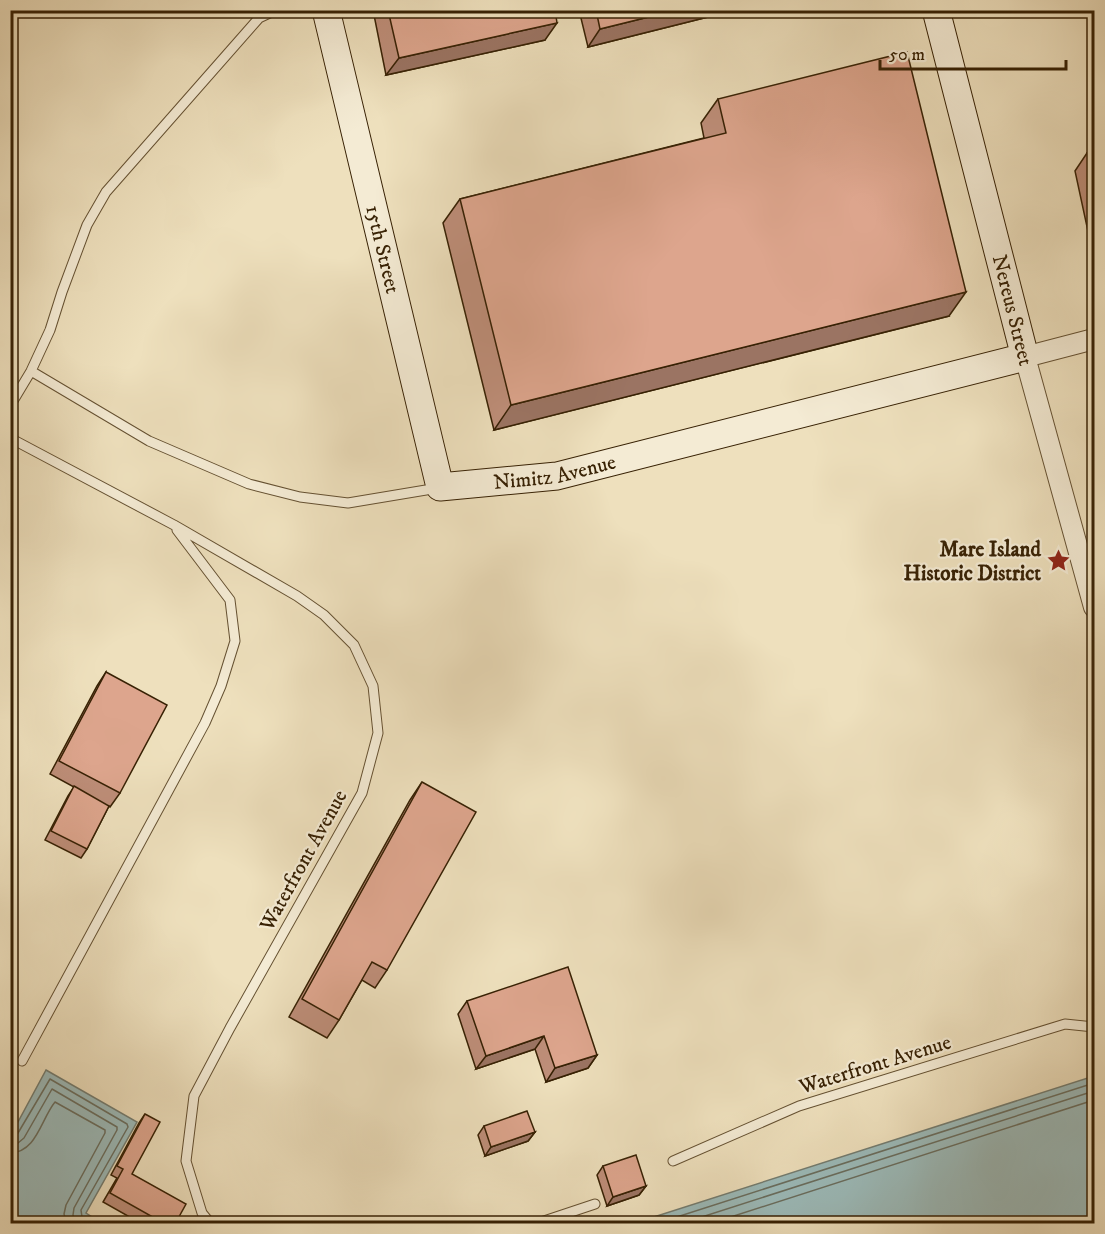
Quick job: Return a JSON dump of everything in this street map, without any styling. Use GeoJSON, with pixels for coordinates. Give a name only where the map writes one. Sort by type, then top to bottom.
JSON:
{"type":"FeatureCollection","features":[{"type":"Feature","properties":{"kind":"street","name":"15th Street"},"geometry":{"type":"LineString","coordinates":[[326,10],[440,487]]}},
{"type":"Feature","properties":{"kind":"street","name":"Nereus Street"},"geometry":{"type":"LineString","coordinates":[[936,10],[1025,357],[1095,607]]}},
{"type":"Feature","properties":{"kind":"street","name":"Nimitz Avenue"},"geometry":{"type":"LineString","coordinates":[[440,487],[557,476],[1095,339]]}},
{"type":"Feature","properties":{"kind":"lane"},"geometry":{"type":"LineString","coordinates":[[10,406],[31,371],[50,330],[87,225],[106,192],[259,18],[276,10]]}},
{"type":"Feature","properties":{"kind":"lane","name":"Nimitz Avenue"},"geometry":{"type":"LineString","coordinates":[[31,371],[149,441],[249,484],[300,497],[348,503],[440,487]]}},
{"type":"Feature","properties":{"kind":"lane","name":"Waterfront Avenue"},"geometry":{"type":"LineString","coordinates":[[10,438],[174,525],[297,596],[324,615],[354,645],[374,686],[378,733],[362,793],[194,1096],[186,1161],[202,1213],[211,1224]]}},
{"type":"Feature","properties":{"kind":"lane"},"geometry":{"type":"LineString","coordinates":[[22,1061],[205,723],[221,686],[235,641],[230,600],[174,525]]}},
{"type":"Feature","properties":{"kind":"lane","name":"Waterfront Avenue"},"geometry":{"type":"LineString","coordinates":[[673,1161],[799,1106],[1065,1024],[1095,1027]]}},
{"type":"Feature","properties":{"kind":"lane"},"geometry":{"type":"LineString","coordinates":[[535,1224],[595,1204]]}},
{"type":"Feature","properties":{"kind":"water"},"geometry":{"type":"Polygon","coordinates":[[[46,1070],[137,1122],[86,1213],[92,1217],[88,1223],[11,1223],[11,1135],[46,1070]]]}},
{"type":"Feature","properties":{"kind":"water"},"geometry":{"type":"Polygon","coordinates":[[[1094,1076],[1094,1223],[635,1223],[1094,1076]]]}},
{"type":"Feature","properties":{"kind":"building"},"geometry":{"type":"Polygon","coordinates":[[[388,10],[555,10],[557,23],[399,58],[388,10]]]}},
{"type":"Feature","properties":{"kind":"building"},"geometry":{"type":"Polygon","coordinates":[[[596,10],[677,10],[600,29],[596,10]]]}},
{"type":"Feature","properties":{"kind":"building"},"geometry":{"type":"Polygon","coordinates":[[[907,52],[966,292],[511,405],[460,199],[726,133],[718,99],[907,52]]]}},
{"type":"Feature","properties":{"kind":"building"},"geometry":{"type":"Polygon","coordinates":[[[1095,152],[1095,190],[1087,153],[1095,152]]]}},
{"type":"Feature","properties":{"kind":"building"},"geometry":{"type":"Polygon","coordinates":[[[106,672],[167,705],[120,793],[59,761],[106,672]]]}},
{"type":"Feature","properties":{"kind":"building"},"geometry":{"type":"Polygon","coordinates":[[[422,782],[476,812],[387,970],[372,962],[339,1020],[302,999],[422,782]]]}},
{"type":"Feature","properties":{"kind":"building"},"geometry":{"type":"Polygon","coordinates":[[[74,786],[109,806],[87,849],[51,831],[74,786]]]}},
{"type":"Feature","properties":{"kind":"building"},"geometry":{"type":"Polygon","coordinates":[[[568,967],[597,1055],[555,1068],[544,1036],[486,1056],[467,1001],[568,967]]]}},
{"type":"Feature","properties":{"kind":"building"},"geometry":{"type":"Polygon","coordinates":[[[527,1111],[535,1132],[491,1147],[484,1126],[527,1111]]]}},
{"type":"Feature","properties":{"kind":"building"},"geometry":{"type":"Polygon","coordinates":[[[145,1114],[160,1122],[132,1174],[186,1204],[175,1224],[165,1224],[110,1193],[123,1169],[117,1166],[145,1114]]]}},
{"type":"Feature","properties":{"kind":"building"},"geometry":{"type":"Polygon","coordinates":[[[636,1155],[646,1186],[613,1197],[603,1166],[636,1155]]]}},
{"type":"Feature","properties":{"kind":"place","name":"Mare Island Historic District"},"geometry":{"type":"Point","coordinates":[1059,561]}}]}
